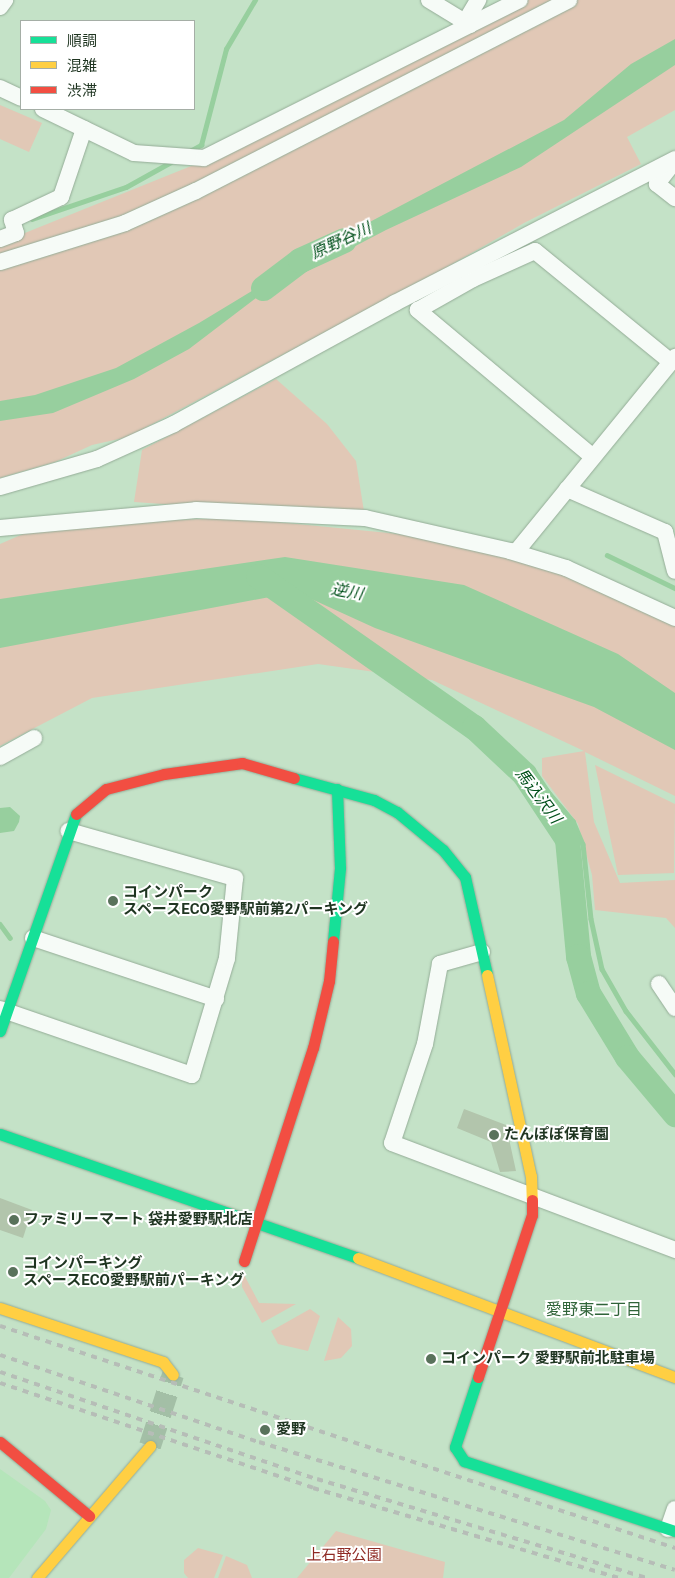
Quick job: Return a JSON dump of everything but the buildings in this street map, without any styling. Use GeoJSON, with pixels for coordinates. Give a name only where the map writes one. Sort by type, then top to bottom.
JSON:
{"type":"FeatureCollection","features":[{"type":"Feature","properties":{"kind":"street"},"geometry":{"type":"LineString","coordinates":[[0,8],[5,0]]}},
{"type":"Feature","properties":{"kind":"street"},"geometry":{"type":"LineString","coordinates":[[430,0],[467,23]]}},
{"type":"Feature","properties":{"kind":"street"},"geometry":{"type":"LineString","coordinates":[[467,23],[478,0]]}},
{"type":"Feature","properties":{"kind":"street"},"geometry":{"type":"LineString","coordinates":[[45,110],[134,153],[204,158],[467,23],[520,0]]}},
{"type":"Feature","properties":{"kind":"street"},"geometry":{"type":"LineString","coordinates":[[0,262],[125,223],[196,191],[569,0]]}},
{"type":"Feature","properties":{"kind":"street"},"geometry":{"type":"LineString","coordinates":[[0,88],[20,98]]}},
{"type":"Feature","properties":{"kind":"street"},"geometry":{"type":"LineString","coordinates":[[0,239],[16,233],[12,220],[60,197],[84,129]]}},
{"type":"Feature","properties":{"kind":"street"},"geometry":{"type":"LineString","coordinates":[[675,159],[657,184],[675,198]]}},
{"type":"Feature","properties":{"kind":"street"},"geometry":{"type":"LineString","coordinates":[[0,487],[97,459],[174,424],[394,304],[675,159]]}},
{"type":"Feature","properties":{"kind":"street"},"geometry":{"type":"LineString","coordinates":[[516,552],[567,489],[593,458],[673,360],[535,251],[473,279],[418,310],[593,458]]}},
{"type":"Feature","properties":{"kind":"street"},"geometry":{"type":"LineString","coordinates":[[567,489],[665,532],[675,570]]}},
{"type":"Feature","properties":{"kind":"street"},"geometry":{"type":"LineString","coordinates":[[0,528],[196,510],[272,511],[339,519],[365,518],[516,552],[566,568],[675,618]]}},
{"type":"Feature","properties":{"kind":"street"},"geometry":{"type":"LineString","coordinates":[[0,757],[34,738]]}},
{"type":"Feature","properties":{"kind":"street"},"geometry":{"type":"LineString","coordinates":[[0,1031],[3,1010],[32,938],[68,831],[78,810],[89,799],[106,789],[164,774],[242,763],[337,790],[397,812],[442,850],[466,877],[531,1176],[532,1215],[455,1447],[464,1461],[671,1530],[675,1509]]}},
{"type":"Feature","properties":{"kind":"street"},"geometry":{"type":"LineString","coordinates":[[244,1260],[313,1048],[329,981],[340,868],[337,790]]}},
{"type":"Feature","properties":{"kind":"street"},"geometry":{"type":"LineString","coordinates":[[3,1010],[192,1075],[227,958],[235,878],[68,831]]}},
{"type":"Feature","properties":{"kind":"street"},"geometry":{"type":"LineString","coordinates":[[32,938],[216,999]]}},
{"type":"Feature","properties":{"kind":"street"},"geometry":{"type":"LineString","coordinates":[[482,952],[440,964],[425,1044],[392,1143],[675,1250]]}},
{"type":"Feature","properties":{"kind":"street"},"geometry":{"type":"LineString","coordinates":[[659,984],[675,1008]]}},
{"type":"Feature","properties":{"kind":"street"},"geometry":{"type":"LineString","coordinates":[[0,1134],[258,1221],[502,1310],[675,1377]]}},
{"type":"Feature","properties":{"kind":"street"},"geometry":{"type":"LineString","coordinates":[[0,1308],[163,1362],[173,1375]]}},
{"type":"Feature","properties":{"kind":"street"},"geometry":{"type":"LineString","coordinates":[[0,1442],[89,1516]]}},
{"type":"Feature","properties":{"kind":"street"},"geometry":{"type":"LineString","coordinates":[[37,1578],[150,1446]]}},
{"type":"Feature","properties":{"kind":"shaded area"},"geometry":{"type":"Polygon","coordinates":[[[0,1469],[45,1501],[51,1510],[46,1529],[9,1578],[0,1578],[0,1469]]]}},
{"type":"Feature","properties":{"kind":"green space"},"geometry":{"type":"Polygon","coordinates":[[[520,0],[675,0],[675,110],[627,137],[641,164],[524,223],[435,274],[128,437],[92,445],[55,462],[0,478],[0,243],[221,154],[520,0]]]}},
{"type":"Feature","properties":{"kind":"green space"},"geometry":{"type":"Polygon","coordinates":[[[0,105],[42,123],[29,152],[0,139],[0,105]]]}},
{"type":"Feature","properties":{"kind":"green space"},"geometry":{"type":"Polygon","coordinates":[[[276,379],[327,424],[356,461],[365,518],[134,502],[142,450],[276,379]]]}},
{"type":"Feature","properties":{"kind":"green space"},"geometry":{"type":"Polygon","coordinates":[[[235,518],[399,534],[506,555],[551,568],[675,620],[675,796],[585,752],[594,822],[620,883],[675,880],[675,928],[666,918],[595,910],[592,875],[578,824],[542,776],[542,758],[584,751],[432,680],[318,664],[92,698],[0,746],[0,544],[46,524],[235,518]]]}},
{"type":"Feature","properties":{"kind":"green space"},"geometry":{"type":"Polygon","coordinates":[[[595,765],[675,804],[674,873],[618,875],[595,765]]]}},
{"type":"Feature","properties":{"kind":"green space"},"geometry":{"type":"Polygon","coordinates":[[[242,1271],[259,1303],[296,1304],[262,1323],[242,1287],[242,1271]]]}},
{"type":"Feature","properties":{"kind":"green space"},"geometry":{"type":"Polygon","coordinates":[[[310,1309],[320,1316],[308,1351],[278,1344],[271,1331],[310,1309]]]}},
{"type":"Feature","properties":{"kind":"green space"},"geometry":{"type":"Polygon","coordinates":[[[338,1317],[351,1329],[352,1346],[341,1358],[324,1361],[338,1317]]]}},
{"type":"Feature","properties":{"kind":"green space","name":"上石野公園"},"geometry":{"type":"Polygon","coordinates":[[[336,1531],[445,1562],[443,1578],[297,1578],[336,1531]]]}},
{"type":"Feature","properties":{"kind":"green space"},"geometry":{"type":"Polygon","coordinates":[[[198,1548],[223,1555],[214,1578],[188,1578],[184,1573],[184,1560],[198,1548]]]}},
{"type":"Feature","properties":{"kind":"green space"},"geometry":{"type":"Polygon","coordinates":[[[226,1556],[247,1565],[252,1578],[218,1578],[226,1556]]]}},
{"type":"Feature","properties":{"kind":"water"},"geometry":{"type":"Polygon","coordinates":[[[675,39],[675,65],[521,167],[386,230],[256,298],[189,349],[134,379],[53,413],[0,421],[0,401],[35,395],[116,368],[199,323],[343,236],[564,120],[631,64],[675,39]]]}},
{"type":"Feature","properties":{"kind":"water","name":"逆川"},"geometry":{"type":"Polygon","coordinates":[[[285,557],[464,585],[618,654],[675,693],[675,750],[594,707],[375,628],[296,592],[0,648],[0,599],[285,557]]]}},
{"type":"Feature","properties":{"kind":"water"},"geometry":{"type":"Polygon","coordinates":[[[10,807],[20,816],[19,822],[14,831],[0,833],[0,808],[10,807]]]}},
{"type":"Feature","properties":{"kind":"waterway"},"geometry":{"type":"LineString","coordinates":[[190,151],[201,145],[226,49],[255,0]]}},
{"type":"Feature","properties":{"kind":"waterway"},"geometry":{"type":"LineString","coordinates":[[32,219],[126,187],[173,161]]}},
{"type":"Feature","properties":{"kind":"waterway","name":"原野谷川"},"geometry":{"type":"LineString","coordinates":[[263,288],[300,260],[344,240]]}},
{"type":"Feature","properties":{"kind":"waterway"},"geometry":{"type":"LineString","coordinates":[[607,555],[675,588]]}},
{"type":"Feature","properties":{"kind":"waterway","name":"馬込沢川"},"geometry":{"type":"LineString","coordinates":[[258,576],[474,727],[524,774],[567,839],[578,956],[588,993],[627,1057],[675,1114]]}},
{"type":"Feature","properties":{"kind":"waterway"},"geometry":{"type":"LineString","coordinates":[[496,748],[544,787],[573,821],[583,844],[591,919],[602,969],[626,1011],[675,1074]]}},
{"type":"Feature","properties":{"kind":"waterway"},"geometry":{"type":"LineString","coordinates":[[0,924],[10,938]]}},
{"type":"Feature","properties":{"kind":"tunnel"},"geometry":{"type":"LineString","coordinates":[[150,1446],[173,1375]]}},
{"type":"Feature","properties":{"kind":"railway"},"geometry":{"type":"LineString","coordinates":[[0,1326],[675,1548]]}},
{"type":"Feature","properties":{"kind":"railway"},"geometry":{"type":"LineString","coordinates":[[0,1355],[259,1442],[675,1570]]}},
{"type":"Feature","properties":{"kind":"railway"},"geometry":{"type":"LineString","coordinates":[[0,1372],[317,1479],[648,1578]]}},
{"type":"Feature","properties":{"kind":"railway"},"geometry":{"type":"LineString","coordinates":[[0,1383],[313,1488],[618,1578]]}},
{"type":"Feature","properties":{"kind":"traffic: fast"},"geometry":{"type":"LineString","coordinates":[[294,778],[374,800],[397,812],[443,850],[465,877],[487,975]]}},
{"type":"Feature","properties":{"kind":"traffic: fast"},"geometry":{"type":"LineString","coordinates":[[333,941],[340,868],[337,789]]}},
{"type":"Feature","properties":{"kind":"traffic: fast"},"geometry":{"type":"LineString","coordinates":[[0,1031],[76,814]]}},
{"type":"Feature","properties":{"kind":"traffic: fast"},"geometry":{"type":"LineString","coordinates":[[0,1134],[358,1258]]}},
{"type":"Feature","properties":{"kind":"traffic: fast"},"geometry":{"type":"LineString","coordinates":[[478,1377],[455,1447],[464,1461],[675,1531]]}},
{"type":"Feature","properties":{"kind":"traffic: slow"},"geometry":{"type":"LineString","coordinates":[[487,975],[531,1176],[532,1200]]}},
{"type":"Feature","properties":{"kind":"traffic: slow"},"geometry":{"type":"LineString","coordinates":[[358,1258],[675,1377]]}},
{"type":"Feature","properties":{"kind":"traffic: slow"},"geometry":{"type":"LineString","coordinates":[[0,1308],[163,1362],[173,1375]]}},
{"type":"Feature","properties":{"kind":"traffic: slow"},"geometry":{"type":"LineString","coordinates":[[37,1578],[150,1446]]}},
{"type":"Feature","properties":{"kind":"traffic: jam"},"geometry":{"type":"LineString","coordinates":[[76,814],[106,789],[164,774],[242,763],[294,778]]}},
{"type":"Feature","properties":{"kind":"traffic: jam"},"geometry":{"type":"LineString","coordinates":[[244,1261],[313,1048],[329,981],[333,941]]}},
{"type":"Feature","properties":{"kind":"traffic: jam"},"geometry":{"type":"LineString","coordinates":[[478,1377],[532,1215],[532,1200]]}},
{"type":"Feature","properties":{"kind":"traffic: jam"},"geometry":{"type":"LineString","coordinates":[[0,1442],[89,1516]]}},
{"type":"Feature","properties":{"kind":"place","name":"コインパーク スペースECO愛野駅前第2パーキング"},"geometry":{"type":"Point","coordinates":[113,901]}},
{"type":"Feature","properties":{"kind":"place","name":"たんぽぽ保育園"},"geometry":{"type":"Point","coordinates":[494,1135]}},
{"type":"Feature","properties":{"kind":"place","name":"ファミリーマート 袋井愛野駅北店"},"geometry":{"type":"Point","coordinates":[14,1220]}},
{"type":"Feature","properties":{"kind":"place","name":"コインパーキング スペースECO愛野駅前パーキング"},"geometry":{"type":"Point","coordinates":[13,1272]}},
{"type":"Feature","properties":{"kind":"place","name":"コインパーク 愛野駅前北駐車場"},"geometry":{"type":"Point","coordinates":[431,1359]}},
{"type":"Feature","properties":{"kind":"place","name":"愛野"},"geometry":{"type":"Point","coordinates":[265,1430]}},
{"type":"Feature","properties":{"kind":"district","name":"愛野東二丁目"},"geometry":{"type":"Point","coordinates":[594,1310]}}]}
